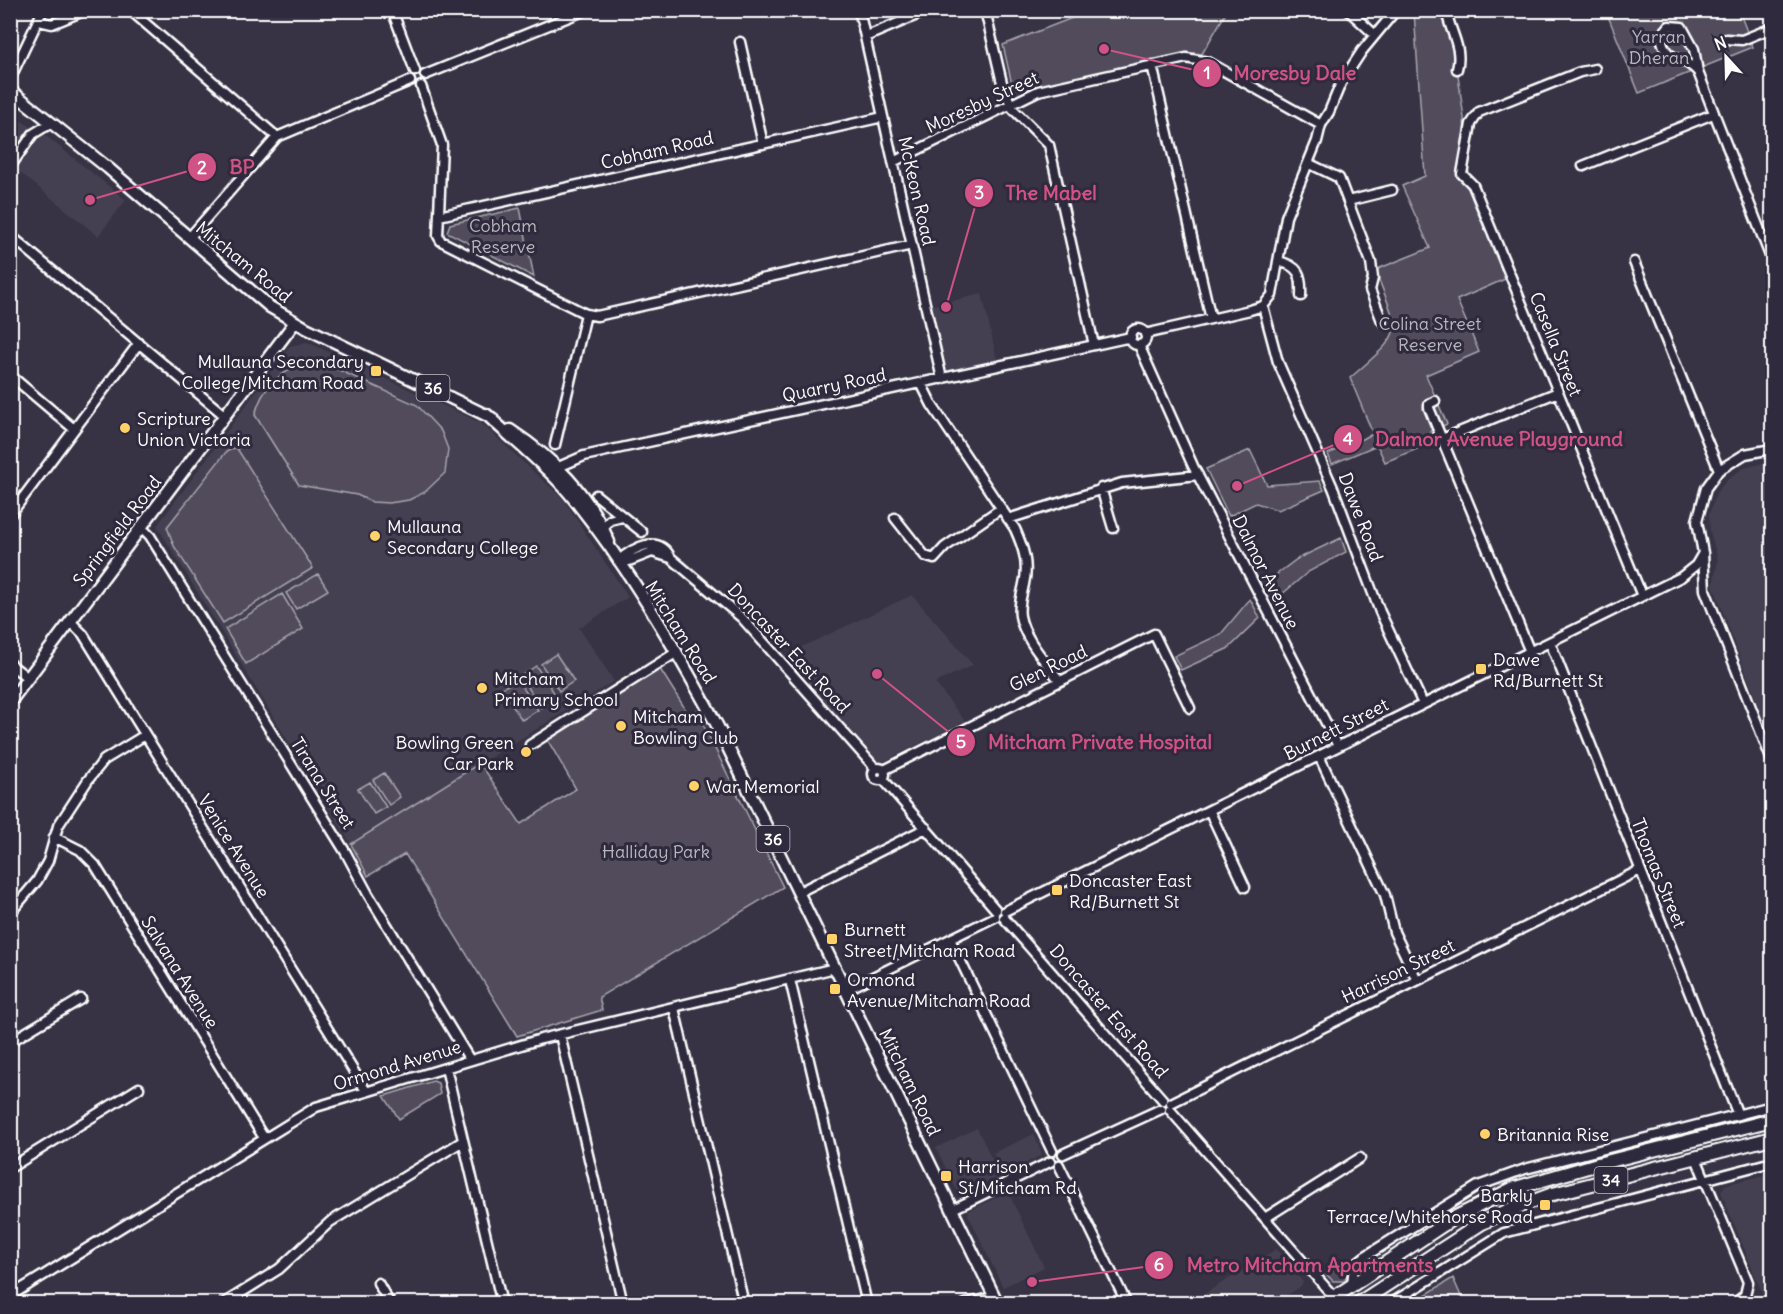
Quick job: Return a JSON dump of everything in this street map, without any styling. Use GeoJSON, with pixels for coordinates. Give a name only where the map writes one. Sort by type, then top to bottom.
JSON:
{"type":"FeatureCollection","features":[{"type":"Feature","properties":{"kind":"highway","name":"34"},"geometry":{"type":"LineString","coordinates":[[1333,1301],[1352,1285],[1452,1220],[1512,1189],[1598,1164],[1773,1120]]}},
{"type":"Feature","properties":{"kind":"highway","name":"34"},"geometry":{"type":"LineString","coordinates":[[1357,1304],[1482,1222],[1509,1210],[1553,1194],[1773,1138]]}},
{"type":"Feature","properties":{"kind":"main road","name":"Mitcham Road"},"geometry":{"type":"LineString","coordinates":[[10,90],[270,307],[295,322],[486,414],[558,465],[583,494],[603,528],[618,561]]}},
{"type":"Feature","properties":{"kind":"main road","name":"Springfield Road"},"geometry":{"type":"LineString","coordinates":[[10,702],[295,322]]}},
{"type":"Feature","properties":{"kind":"main road","name":"Mitcham Road"},"geometry":{"type":"LineString","coordinates":[[486,414],[568,492],[618,561],[677,652],[718,727],[996,1300]]}},
{"type":"Feature","properties":{"kind":"street"},"geometry":{"type":"LineString","coordinates":[[10,79],[43,10]]}},
{"type":"Feature","properties":{"kind":"street"},"geometry":{"type":"LineString","coordinates":[[39,21],[52,24],[86,10]]}},
{"type":"Feature","properties":{"kind":"street"},"geometry":{"type":"LineString","coordinates":[[130,10],[277,137]]}},
{"type":"Feature","properties":{"kind":"street"},"geometry":{"type":"LineString","coordinates":[[189,238],[277,137],[410,81],[414,71],[392,10]]}},
{"type":"Feature","properties":{"kind":"street"},"geometry":{"type":"LineString","coordinates":[[425,75],[586,10]]}},
{"type":"Feature","properties":{"kind":"street","name":"McKeon Road"},"geometry":{"type":"LineString","coordinates":[[859,10],[942,379]]}},
{"type":"Feature","properties":{"kind":"street"},"geometry":{"type":"LineString","coordinates":[[865,37],[929,10]]}},
{"type":"Feature","properties":{"kind":"street"},"geometry":{"type":"LineString","coordinates":[[985,10],[1003,87],[1017,115],[1049,146],[1094,345]]}},
{"type":"Feature","properties":{"kind":"street"},"geometry":{"type":"LineString","coordinates":[[1348,10],[1375,35]]}},
{"type":"Feature","properties":{"kind":"street"},"geometry":{"type":"LineString","coordinates":[[1263,306],[1272,295],[1286,217],[1308,163],[1320,125],[1348,70],[1396,10]]}},
{"type":"Feature","properties":{"kind":"street"},"geometry":{"type":"LineString","coordinates":[[1446,10],[1451,34],[1461,55],[1457,69]]}},
{"type":"Feature","properties":{"kind":"street"},"geometry":{"type":"LineString","coordinates":[[1698,72],[1687,62],[1671,57],[1665,51],[1662,33],[1669,26],[1679,26],[1687,34],[1713,114],[1773,261]]}},
{"type":"Feature","properties":{"kind":"street"},"geometry":{"type":"LineString","coordinates":[[1726,39],[1742,40],[1773,28]]}},
{"type":"Feature","properties":{"kind":"street"},"geometry":{"type":"LineString","coordinates":[[740,42],[762,144]]}},
{"type":"Feature","properties":{"kind":"street"},"geometry":{"type":"LineString","coordinates":[[10,63],[22,55]]}},
{"type":"Feature","properties":{"kind":"street","name":"Moresby Street"},"geometry":{"type":"LineString","coordinates":[[893,162],[1038,91],[1152,65],[1197,58],[1320,125]]}},
{"type":"Feature","properties":{"kind":"street"},"geometry":{"type":"LineString","coordinates":[[1152,65],[1210,319]]}},
{"type":"Feature","properties":{"kind":"street","name":"Casella Street"},"geometry":{"type":"LineString","coordinates":[[1595,69],[1580,72],[1479,112],[1471,124],[1462,174],[1473,185],[1642,596]]}},
{"type":"Feature","properties":{"kind":"street"},"geometry":{"type":"LineString","coordinates":[[414,71],[425,75]]}},
{"type":"Feature","properties":{"kind":"street"},"geometry":{"type":"LineString","coordinates":[[421,86],[425,75]]}},
{"type":"Feature","properties":{"kind":"street"},"geometry":{"type":"LineString","coordinates":[[410,81],[413,85],[421,86]]}},
{"type":"Feature","properties":{"kind":"street"},"geometry":{"type":"LineString","coordinates":[[421,86],[442,140],[438,236],[441,241],[586,314],[597,316],[912,245]]}},
{"type":"Feature","properties":{"kind":"street"},"geometry":{"type":"LineString","coordinates":[[1583,166],[1713,114]]}},
{"type":"Feature","properties":{"kind":"street","name":"Cobham Road"},"geometry":{"type":"LineString","coordinates":[[439,216],[883,117]]}},
{"type":"Feature","properties":{"kind":"street"},"geometry":{"type":"LineString","coordinates":[[10,167],[33,134],[51,123]]}},
{"type":"Feature","properties":{"kind":"street"},"geometry":{"type":"LineString","coordinates":[[1308,163],[1339,178],[1371,262],[1373,278],[1370,290],[1382,321]]}},
{"type":"Feature","properties":{"kind":"street"},"geometry":{"type":"LineString","coordinates":[[1348,201],[1392,190]]}},
{"type":"Feature","properties":{"kind":"street"},"geometry":{"type":"LineString","coordinates":[[10,235],[224,415]]}},
{"type":"Feature","properties":{"kind":"street"},"geometry":{"type":"LineString","coordinates":[[1278,261],[1293,265],[1297,270],[1301,296]]}},
{"type":"Feature","properties":{"kind":"street"},"geometry":{"type":"LineString","coordinates":[[1634,262],[1719,470]]}},
{"type":"Feature","properties":{"kind":"street","name":"Quarry Road"},"geometry":{"type":"LineString","coordinates":[[549,474],[558,465],[595,454],[1131,337],[1137,330],[1145,334],[1263,306]]}},
{"type":"Feature","properties":{"kind":"street","name":"Dawe Road"},"geometry":{"type":"LineString","coordinates":[[1263,306],[1278,362],[1334,490],[1380,612],[1423,704]]}},
{"type":"Feature","properties":{"kind":"street"},"geometry":{"type":"LineString","coordinates":[[555,445],[586,314]]}},
{"type":"Feature","properties":{"kind":"street"},"geometry":{"type":"LineString","coordinates":[[1131,337],[1134,344],[1139,345],[1145,341],[1145,334]]}},
{"type":"Feature","properties":{"kind":"street"},"geometry":{"type":"LineString","coordinates":[[10,515],[139,343]]}},
{"type":"Feature","properties":{"kind":"street","name":"Dalmor Avenue"},"geometry":{"type":"LineString","coordinates":[[1139,345],[1198,475],[1338,746]]}},
{"type":"Feature","properties":{"kind":"street"},"geometry":{"type":"LineString","coordinates":[[10,375],[74,429]]}},
{"type":"Feature","properties":{"kind":"street"},"geometry":{"type":"LineString","coordinates":[[921,383],[932,405],[1008,519],[1022,544],[1026,562],[1025,582],[1020,600],[1022,622],[1059,680]]}},
{"type":"Feature","properties":{"kind":"street"},"geometry":{"type":"LineString","coordinates":[[1442,439],[1558,392]]}},
{"type":"Feature","properties":{"kind":"street"},"geometry":{"type":"LineString","coordinates":[[1435,401],[1428,406],[1530,652]]}},
{"type":"Feature","properties":{"kind":"street"},"geometry":{"type":"LineString","coordinates":[[1773,449],[1745,454],[1719,470],[1706,488],[1700,502],[1697,521],[1703,553],[1703,581],[1773,760]]}},
{"type":"Feature","properties":{"kind":"street"},"geometry":{"type":"LineString","coordinates":[[1008,519],[1122,483],[1198,475]]}},
{"type":"Feature","properties":{"kind":"street"},"geometry":{"type":"LineString","coordinates":[[1101,488],[1113,528]]}},
{"type":"Feature","properties":{"kind":"street"},"geometry":{"type":"LineString","coordinates":[[596,495],[642,532]]}},
{"type":"Feature","properties":{"kind":"street"},"geometry":{"type":"LineString","coordinates":[[895,518],[925,556],[934,559],[945,547],[1000,509]]}},
{"type":"Feature","properties":{"kind":"street"},"geometry":{"type":"LineString","coordinates":[[603,528],[610,520],[622,517]]}},
{"type":"Feature","properties":{"kind":"street","name":"Tirana Street"},"geometry":{"type":"LineString","coordinates":[[141,527],[150,536],[246,690],[470,1060]]}},
{"type":"Feature","properties":{"kind":"street","name":"Doncaster East Road"},"geometry":{"type":"LineString","coordinates":[[618,561],[632,548],[657,544],[742,618],[881,773],[1000,914],[1265,1218],[1333,1301]]}},
{"type":"Feature","properties":{"kind":"street","name":"Burnett Street"},"geometry":{"type":"LineString","coordinates":[[846,990],[1210,812],[1338,746],[1681,577],[1696,565],[1703,553]]}},
{"type":"Feature","properties":{"kind":"street"},"geometry":{"type":"LineString","coordinates":[[1681,577],[1703,581]]}},
{"type":"Feature","properties":{"kind":"street","name":"Venice Avenue"},"geometry":{"type":"LineString","coordinates":[[70,621],[83,634],[366,1091]]}},
{"type":"Feature","properties":{"kind":"street","name":"Glen Road"},"geometry":{"type":"LineString","coordinates":[[881,773],[1059,680],[1154,634],[1190,708]]}},
{"type":"Feature","properties":{"kind":"street","name":"Thomas Street"},"geometry":{"type":"LineString","coordinates":[[1550,642],[1738,1115]]}},
{"type":"Feature","properties":{"kind":"street"},"geometry":{"type":"LineString","coordinates":[[530,745],[677,652]]}},
{"type":"Feature","properties":{"kind":"street"},"geometry":{"type":"LineString","coordinates":[[10,664],[28,678]]}},
{"type":"Feature","properties":{"kind":"street"},"geometry":{"type":"LineString","coordinates":[[10,913],[37,881],[48,861],[57,826],[70,804],[104,760],[145,735]]}},
{"type":"Feature","properties":{"kind":"street"},"geometry":{"type":"LineString","coordinates":[[1319,756],[1385,895],[1394,932],[1417,980]]}},
{"type":"Feature","properties":{"kind":"street"},"geometry":{"type":"LineString","coordinates":[[1210,812],[1245,887]]}},
{"type":"Feature","properties":{"kind":"street"},"geometry":{"type":"LineString","coordinates":[[799,892],[926,828]]}},
{"type":"Feature","properties":{"kind":"street","name":"Salvana Avenue"},"geometry":{"type":"LineString","coordinates":[[54,837],[80,850],[95,865],[264,1138]]}},
{"type":"Feature","properties":{"kind":"street","name":"Harrison Street"},"geometry":{"type":"LineString","coordinates":[[1063,1154],[1640,870]]}},
{"type":"Feature","properties":{"kind":"street"},"geometry":{"type":"LineString","coordinates":[[950,939],[1052,1151]]}},
{"type":"Feature","properties":{"kind":"street","name":"Ormond Avenue"},"geometry":{"type":"LineString","coordinates":[[10,1296],[316,1107],[560,1035],[835,968]]}},
{"type":"Feature","properties":{"kind":"street"},"geometry":{"type":"LineString","coordinates":[[790,980],[867,1304]]}},
{"type":"Feature","properties":{"kind":"street"},"geometry":{"type":"LineString","coordinates":[[10,1042],[81,999]]}},
{"type":"Feature","properties":{"kind":"street"},"geometry":{"type":"LineString","coordinates":[[674,1008],[744,1304]]}},
{"type":"Feature","properties":{"kind":"street"},"geometry":{"type":"LineString","coordinates":[[560,1035],[623,1304]]}},
{"type":"Feature","properties":{"kind":"street"},"geometry":{"type":"LineString","coordinates":[[446,1068],[502,1304]]}},
{"type":"Feature","properties":{"kind":"street"},"geometry":{"type":"LineString","coordinates":[[10,1168],[139,1088]]}},
{"type":"Feature","properties":{"kind":"street"},"geometry":{"type":"LineString","coordinates":[[1352,1285],[1354,1265],[1364,1257],[1488,1181],[1525,1169],[1773,1106]]}},
{"type":"Feature","properties":{"kind":"street"},"geometry":{"type":"LineString","coordinates":[[223,1304],[279,1269],[330,1222],[464,1142]]}},
{"type":"Feature","properties":{"kind":"street"},"geometry":{"type":"LineString","coordinates":[[953,1209],[1063,1161],[1063,1154],[1057,1150],[1052,1151]]}},
{"type":"Feature","properties":{"kind":"street"},"geometry":{"type":"LineString","coordinates":[[1052,1151],[1048,1157],[1054,1163],[1126,1304]]}},
{"type":"Feature","properties":{"kind":"street"},"geometry":{"type":"LineString","coordinates":[[1265,1218],[1360,1158]]}},
{"type":"Feature","properties":{"kind":"street"},"geometry":{"type":"LineString","coordinates":[[1696,1158],[1747,1279],[1747,1291],[1734,1304]]}},
{"type":"Feature","properties":{"kind":"street"},"geometry":{"type":"LineString","coordinates":[[1390,1304],[1504,1233],[1773,1162]]}},
{"type":"Feature","properties":{"kind":"street"},"geometry":{"type":"LineString","coordinates":[[378,1283],[390,1304]]}},
{"type":"Feature","properties":{"kind":"street"},"geometry":{"type":"LineString","coordinates":[[968,1303],[996,1300]]}},
{"type":"Feature","properties":{"kind":"shaded area"},"geometry":{"type":"Polygon","coordinates":[[[10,114],[46,136],[126,200],[98,236],[11,165],[10,114]]]}},
{"type":"Feature","properties":{"kind":"shaded area"},"geometry":{"type":"Polygon","coordinates":[[[982,294],[997,360],[944,371],[930,306],[982,294]]]}},
{"type":"Feature","properties":{"kind":"shaded area","name":"Mullauna Secondary College"},"geometry":{"type":"Polygon","coordinates":[[[307,342],[481,423],[563,499],[628,597],[579,628],[614,681],[351,844],[157,526],[290,346],[307,342]]]}},
{"type":"Feature","properties":{"kind":"shaded area"},"geometry":{"type":"Polygon","coordinates":[[[1772,461],[1772,742],[1713,585],[1718,560],[1710,531],[1709,514],[1717,492],[1729,478],[1744,468],[1772,461]]]}},
{"type":"Feature","properties":{"kind":"shaded area"},"geometry":{"type":"Polygon","coordinates":[[[912,595],[973,665],[935,683],[965,721],[885,761],[875,761],[785,655],[912,595]]]}},
{"type":"Feature","properties":{"kind":"shaded area"},"geometry":{"type":"Polygon","coordinates":[[[977,1128],[1000,1176],[962,1194],[958,1193],[936,1148],[977,1128]]]}},
{"type":"Feature","properties":{"kind":"shaded area"},"geometry":{"type":"Polygon","coordinates":[[[1034,1134],[1042,1155],[1003,1174],[993,1153],[1034,1134]]]}},
{"type":"Feature","properties":{"kind":"shaded area"},"geometry":{"type":"Polygon","coordinates":[[[1772,1173],[1772,1303],[1761,1303],[1766,1302],[1721,1192],[1725,1185],[1772,1173]]]}},
{"type":"Feature","properties":{"kind":"shaded area"},"geometry":{"type":"Polygon","coordinates":[[[1008,1192],[1044,1267],[1003,1287],[968,1214],[969,1211],[1008,1192]]]}},
{"type":"Feature","properties":{"kind":"shaded area"},"geometry":{"type":"Polygon","coordinates":[[[1276,1249],[1303,1282],[1301,1286],[1275,1303],[1190,1303],[1276,1249]]]}},
{"type":"Feature","properties":{"kind":"green space"},"geometry":{"type":"Polygon","coordinates":[[[1090,11],[1227,11],[1202,54],[1170,56],[1075,79],[1013,89],[1003,45],[1090,11]]]}},
{"type":"Feature","properties":{"kind":"green space","name":"Colina Street Reserve"},"geometry":{"type":"Polygon","coordinates":[[[1414,11],[1442,11],[1455,55],[1464,118],[1466,150],[1462,174],[1505,279],[1457,300],[1479,352],[1426,375],[1447,424],[1430,431],[1434,442],[1385,462],[1377,445],[1332,464],[1328,454],[1373,434],[1350,378],[1381,350],[1393,331],[1390,308],[1375,270],[1430,248],[1402,186],[1425,176],[1414,11]]]}},
{"type":"Feature","properties":{"kind":"green space","name":"Yarran Dheran"},"geometry":{"type":"Polygon","coordinates":[[[1606,11],[1739,11],[1753,47],[1639,93],[1606,11]]]}},
{"type":"Feature","properties":{"kind":"green space","name":"Cobham Reserve"},"geometry":{"type":"Polygon","coordinates":[[[520,208],[534,277],[447,232],[450,224],[520,208]]]}},
{"type":"Feature","properties":{"kind":"green space"},"geometry":{"type":"Polygon","coordinates":[[[309,361],[323,363],[417,405],[441,431],[448,449],[445,473],[425,492],[409,500],[389,503],[372,502],[357,495],[299,485],[255,415],[262,396],[274,381],[309,361]]]}},
{"type":"Feature","properties":{"kind":"green space"},"geometry":{"type":"Polygon","coordinates":[[[236,447],[313,568],[223,623],[174,546],[167,527],[226,452],[236,447]]]}},
{"type":"Feature","properties":{"kind":"green space"},"geometry":{"type":"Polygon","coordinates":[[[1250,450],[1267,485],[1320,481],[1324,490],[1278,510],[1256,503],[1229,516],[1206,469],[1250,450]]]}},
{"type":"Feature","properties":{"kind":"green space"},"geometry":{"type":"Polygon","coordinates":[[[1341,538],[1346,552],[1308,572],[1274,601],[1265,583],[1297,559],[1341,538]]]}},
{"type":"Feature","properties":{"kind":"green space"},"geometry":{"type":"Polygon","coordinates":[[[318,574],[328,590],[296,609],[286,593],[318,574]]]}},
{"type":"Feature","properties":{"kind":"green space"},"geometry":{"type":"Polygon","coordinates":[[[282,594],[303,629],[246,664],[225,629],[282,594]]]}},
{"type":"Feature","properties":{"kind":"green space"},"geometry":{"type":"Polygon","coordinates":[[[1250,599],[1260,618],[1229,648],[1181,670],[1174,656],[1221,634],[1250,599]]]}},
{"type":"Feature","properties":{"kind":"green space"},"geometry":{"type":"Polygon","coordinates":[[[556,654],[574,681],[559,691],[541,664],[556,654]]]}},
{"type":"Feature","properties":{"kind":"green space"},"geometry":{"type":"Polygon","coordinates":[[[536,666],[557,697],[541,708],[521,676],[536,666]]]}},
{"type":"Feature","properties":{"kind":"green space","name":"Halliday Park"},"geometry":{"type":"Polygon","coordinates":[[[660,669],[689,715],[696,710],[783,887],[599,997],[602,1010],[517,1036],[405,854],[368,876],[351,844],[480,763],[521,824],[576,789],[547,739],[660,669]]]}},
{"type":"Feature","properties":{"kind":"green space"},"geometry":{"type":"Polygon","coordinates":[[[517,679],[538,710],[522,720],[501,689],[517,679]]]}},
{"type":"Feature","properties":{"kind":"green space"},"geometry":{"type":"Polygon","coordinates":[[[384,773],[400,797],[389,805],[373,780],[384,773]]]}},
{"type":"Feature","properties":{"kind":"green space"},"geometry":{"type":"Polygon","coordinates":[[[370,782],[386,807],[374,814],[358,789],[370,782]]]}},
{"type":"Feature","properties":{"kind":"green space"},"geometry":{"type":"Polygon","coordinates":[[[433,1081],[438,1083],[440,1094],[399,1119],[384,1096],[433,1081]]]}},
{"type":"Feature","properties":{"kind":"green space"},"geometry":{"type":"Polygon","coordinates":[[[1346,1261],[1350,1268],[1344,1281],[1333,1281],[1326,1274],[1346,1261]]]}},
{"type":"Feature","properties":{"kind":"green space"},"geometry":{"type":"Polygon","coordinates":[[[1453,1278],[1464,1303],[1412,1303],[1453,1278]]]}},
{"type":"Feature","properties":{"kind":"place","name":"Moresby Dale"},"geometry":{"type":"Point","coordinates":[1104,49]}},
{"type":"Feature","properties":{"kind":"place","name":"BP"},"geometry":{"type":"Point","coordinates":[90,200]}},
{"type":"Feature","properties":{"kind":"place","name":"The Mabel"},"geometry":{"type":"Point","coordinates":[946,307]}},
{"type":"Feature","properties":{"kind":"place","name":"Mullauna Secondary College/Mitcham Road"},"geometry":{"type":"Point","coordinates":[376,371]}},
{"type":"Feature","properties":{"kind":"place","name":"Scripture Union Victoria"},"geometry":{"type":"Point","coordinates":[125,428]}},
{"type":"Feature","properties":{"kind":"place","name":"Dalmor Avenue Playground"},"geometry":{"type":"Point","coordinates":[1237,486]}},
{"type":"Feature","properties":{"kind":"place","name":"Mullauna Secondary College"},"geometry":{"type":"Point","coordinates":[375,536]}},
{"type":"Feature","properties":{"kind":"place","name":"Dawe Rd/Burnett St"},"geometry":{"type":"Point","coordinates":[1481,669]}},
{"type":"Feature","properties":{"kind":"place","name":"Mitcham Private Hospital"},"geometry":{"type":"Point","coordinates":[877,674]}},
{"type":"Feature","properties":{"kind":"place","name":"Mitcham Primary School"},"geometry":{"type":"Point","coordinates":[482,688]}},
{"type":"Feature","properties":{"kind":"place","name":"Mitcham Bowling Club"},"geometry":{"type":"Point","coordinates":[621,726]}},
{"type":"Feature","properties":{"kind":"place","name":"Bowling Green Car Park"},"geometry":{"type":"Point","coordinates":[526,752]}},
{"type":"Feature","properties":{"kind":"place","name":"War Memorial"},"geometry":{"type":"Point","coordinates":[694,786]}},
{"type":"Feature","properties":{"kind":"place","name":"Doncaster East Rd/Burnett St"},"geometry":{"type":"Point","coordinates":[1057,890]}},
{"type":"Feature","properties":{"kind":"place","name":"Burnett Street/Mitcham Road"},"geometry":{"type":"Point","coordinates":[832,939]}},
{"type":"Feature","properties":{"kind":"place","name":"Ormond Avenue/Mitcham Road"},"geometry":{"type":"Point","coordinates":[835,989]}},
{"type":"Feature","properties":{"kind":"place","name":"Britannia Rise"},"geometry":{"type":"Point","coordinates":[1485,1134]}},
{"type":"Feature","properties":{"kind":"place","name":"Harrison St/Mitcham Rd"},"geometry":{"type":"Point","coordinates":[946,1176]}},
{"type":"Feature","properties":{"kind":"place","name":"Barkly Terrace/Whitehorse Road"},"geometry":{"type":"Point","coordinates":[1545,1205]}},
{"type":"Feature","properties":{"kind":"place","name":"Metro Mitcham Apartments"},"geometry":{"type":"Point","coordinates":[1032,1282]}}]}
